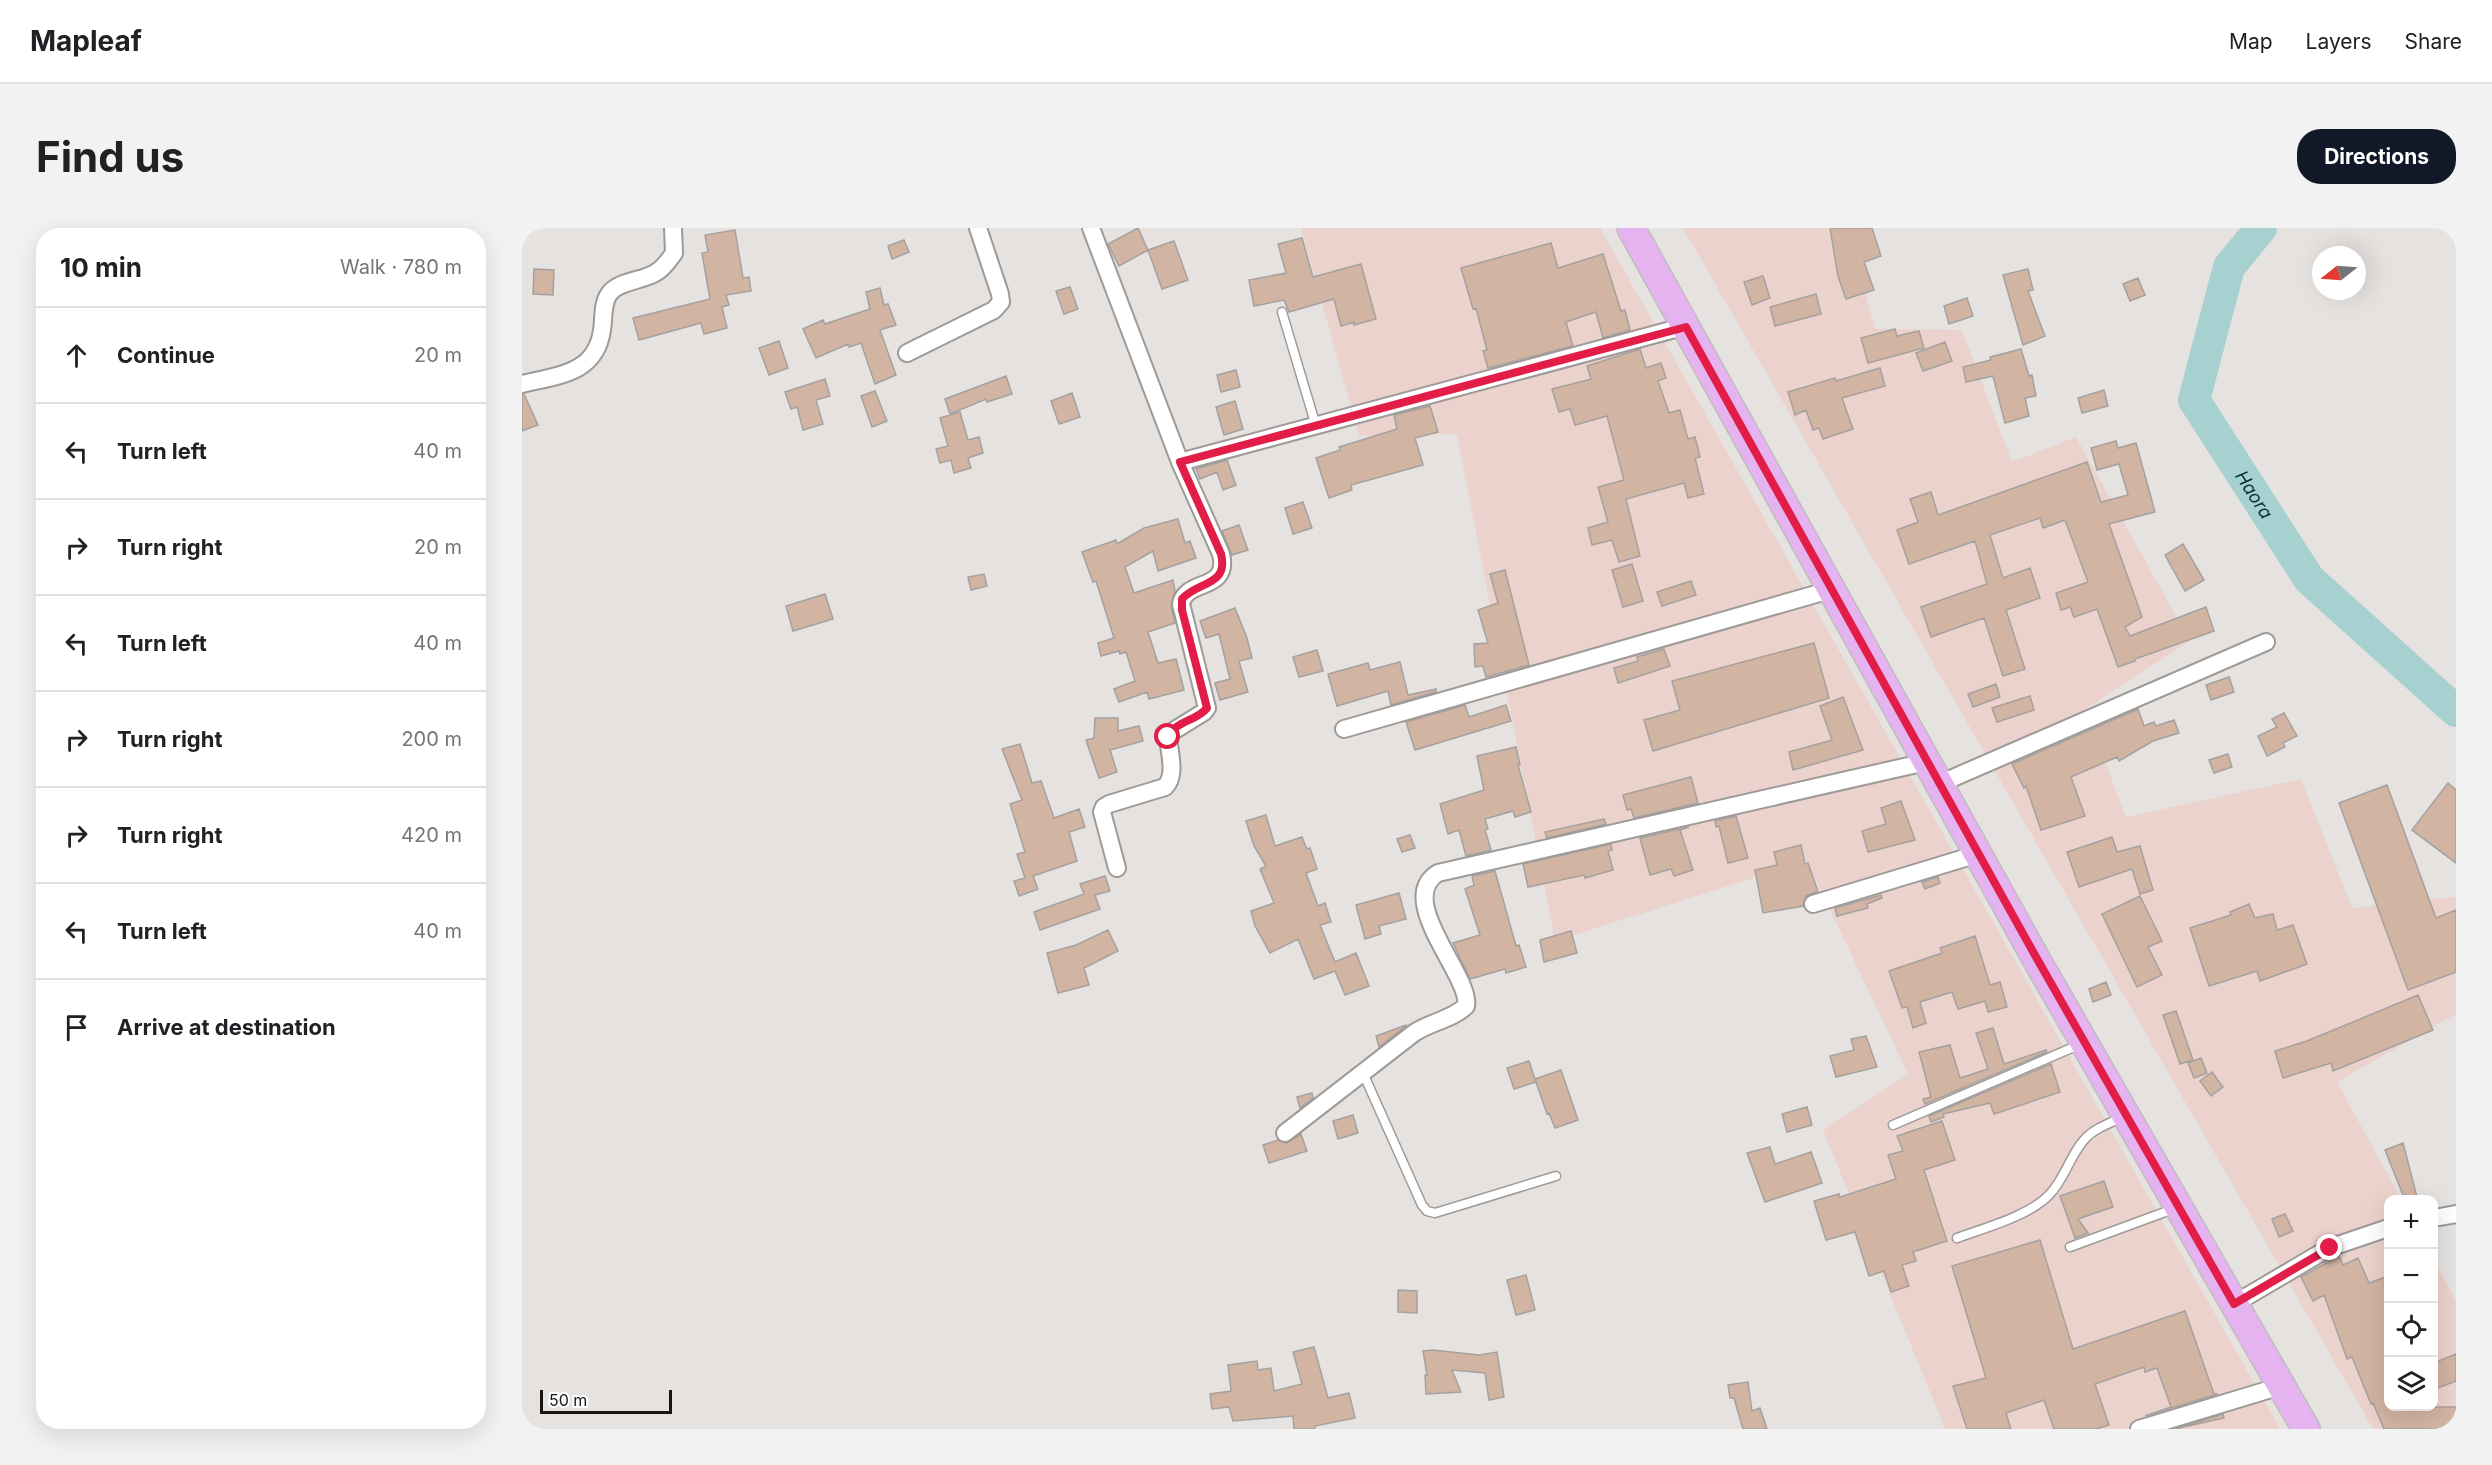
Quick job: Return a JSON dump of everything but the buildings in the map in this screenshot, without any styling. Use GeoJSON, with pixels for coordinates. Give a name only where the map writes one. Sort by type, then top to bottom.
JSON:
{"type":"FeatureCollection","features":[{"type":"Feature","properties":{"kind":"main road"},"geometry":{"type":"LineString","coordinates":[[1631,228],[1978,854],[2306,1429]]}},
{"type":"Feature","properties":{"kind":"street"},"geometry":{"type":"LineString","coordinates":[[522,384],[565,374],[594,356],[600,345],[604,307],[610,292],[628,282],[655,273],[667,263],[674,253],[673,228]]}},
{"type":"Feature","properties":{"kind":"street"},"geometry":{"type":"LineString","coordinates":[[908,353],[994,310],[1001,302],[978,228]]}},
{"type":"Feature","properties":{"kind":"street"},"geometry":{"type":"LineString","coordinates":[[1091,228],[1180,462],[1221,554],[1223,566],[1219,576],[1187,593],[1181,604],[1207,708],[1170,733],[1168,737],[1172,776],[1165,787],[1104,807],[1102,812],[1117,868]]}},
{"type":"Feature","properties":{"kind":"street"},"geometry":{"type":"LineString","coordinates":[[1180,462],[1686,327]]}},
{"type":"Feature","properties":{"kind":"street"},"geometry":{"type":"LineString","coordinates":[[1344,729],[1830,590]]}},
{"type":"Feature","properties":{"kind":"street"},"geometry":{"type":"LineString","coordinates":[[1285,1133],[1423,1027],[1458,1012],[1466,1006],[1464,993],[1432,929],[1425,902],[1425,888],[1430,878],[1438,873],[1933,773],[2266,642]]}},
{"type":"Feature","properties":{"kind":"street"},"geometry":{"type":"LineString","coordinates":[[1813,903],[1978,854]]}},
{"type":"Feature","properties":{"kind":"street"},"geometry":{"type":"LineString","coordinates":[[2438,1217],[2456,1214]]}},
{"type":"Feature","properties":{"kind":"street"},"geometry":{"type":"LineString","coordinates":[[2234,1304],[2330,1248],[2384,1229]]}},
{"type":"Feature","properties":{"kind":"street"},"geometry":{"type":"LineString","coordinates":[[2139,1429],[2282,1386]]}},
{"type":"Feature","properties":{"kind":"lane"},"geometry":{"type":"LineString","coordinates":[[1282,312],[1316,426]]}},
{"type":"Feature","properties":{"kind":"lane"},"geometry":{"type":"LineString","coordinates":[[1893,1125],[2085,1043]]}},
{"type":"Feature","properties":{"kind":"lane"},"geometry":{"type":"LineString","coordinates":[[1363,1073],[1422,1205],[1427,1211],[1436,1213],[1556,1176]]}},
{"type":"Feature","properties":{"kind":"lane"},"geometry":{"type":"LineString","coordinates":[[1957,1238],[2033,1207],[2048,1196],[2062,1179],[2084,1140],[2100,1128],[2126,1115]]}},
{"type":"Feature","properties":{"kind":"lane"},"geometry":{"type":"LineString","coordinates":[[2070,1246],[2179,1207]]}},
{"type":"Feature","properties":{"kind":"shaded area"},"geometry":{"type":"Polygon","coordinates":[[[1301,228],[1600,228],[2280,1429],[1945,1429],[1823,1130],[1908,1074],[1807,861],[1555,941],[1457,434],[1359,436],[1301,228]]]}},
{"type":"Feature","properties":{"kind":"shaded area"},"geometry":{"type":"Polygon","coordinates":[[[1683,228],[1848,228],[1875,329],[1962,330],[2012,462],[2076,437],[2190,641],[2085,709],[2126,817],[2301,779],[2352,908],[2456,897],[2456,1014],[2337,1082],[2399,1195],[2384,1195],[2384,1411],[2438,1411],[2438,1267],[2456,1301],[2456,1429],[2373,1429],[1683,228]]]}},
{"type":"Feature","properties":{"kind":"waterway","name":"Haora"},"geometry":{"type":"LineString","coordinates":[[2261,228],[2229,267],[2194,400],[2309,579],[2456,711]]}},
{"type":"Feature","properties":{"kind":"route"},"geometry":{"type":"LineString","coordinates":[[1168,737],[1174,728],[1204,712],[1207,708],[1207,700],[1182,610],[1182,599],[1187,593],[1219,576],[1223,566],[1221,554],[1180,462],[1686,327],[1830,590],[2234,1304],[2330,1248]]}}]}
